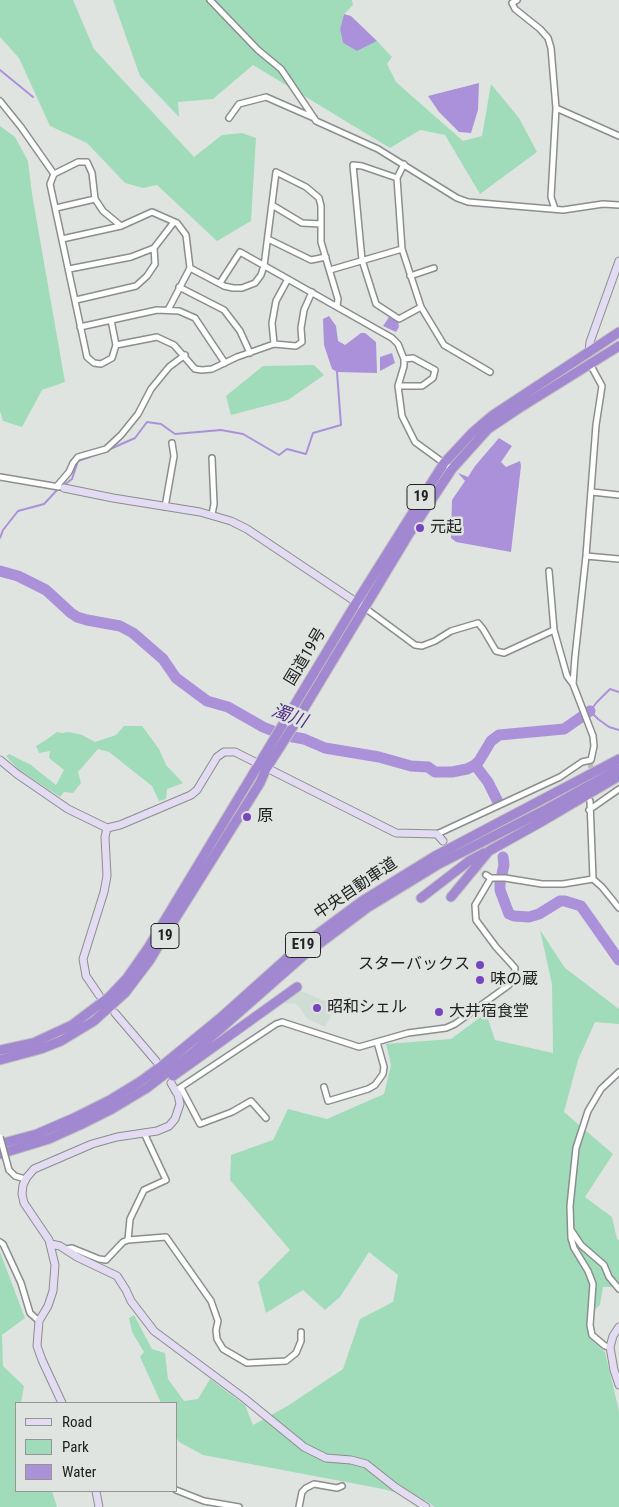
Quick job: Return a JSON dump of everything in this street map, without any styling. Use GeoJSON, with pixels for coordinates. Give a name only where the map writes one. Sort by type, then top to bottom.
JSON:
{"type":"FeatureCollection","features":[{"type":"Feature","properties":{"kind":"highway","name":"国道19号"},"geometry":{"type":"LineString","coordinates":[[290,722],[356,603],[444,463],[472,433],[493,415],[619,332]]}},
{"type":"Feature","properties":{"kind":"highway","name":"国道19号"},"geometry":{"type":"LineString","coordinates":[[0,1050],[33,1043],[72,1025],[109,997],[127,978],[365,608],[413,527],[452,468],[488,429],[619,346]]}},
{"type":"Feature","properties":{"kind":"highway","name":"中央自動車道"},"geometry":{"type":"LineString","coordinates":[[0,1144],[36,1134],[74,1118],[110,1100],[141,1081],[219,1019],[296,950],[362,900],[435,856],[619,759]]}},
{"type":"Feature","properties":{"kind":"highway","name":"国道19号"},"geometry":{"type":"LineString","coordinates":[[0,1060],[41,1049],[61,1041],[94,1021],[124,993],[150,960],[260,782],[263,767]]}},
{"type":"Feature","properties":{"kind":"highway","name":"中央自動車道"},"geometry":{"type":"LineString","coordinates":[[0,1154],[49,1138],[112,1109],[169,1072],[202,1046],[310,951],[367,908],[439,864],[547,809],[619,769]]}},
{"type":"Feature","properties":{"kind":"highway"},"geometry":{"type":"LineString","coordinates":[[421,898],[469,861],[541,822],[619,776]]}},
{"type":"Feature","properties":{"kind":"highway"},"geometry":{"type":"LineString","coordinates":[[451,897],[489,850]]}},
{"type":"Feature","properties":{"kind":"highway"},"geometry":{"type":"LineString","coordinates":[[49,1138],[68,1137],[147,1095],[297,987]]}},
{"type":"Feature","properties":{"kind":"street"},"geometry":{"type":"LineString","coordinates":[[210,0],[258,50],[281,69],[316,122],[371,145],[457,198],[468,202],[563,210],[603,204],[619,205]]}},
{"type":"Feature","properties":{"kind":"street"},"geometry":{"type":"LineString","coordinates":[[517,0],[512,3],[515,9],[540,28],[548,38],[551,48],[556,108],[551,198],[555,209]]}},
{"type":"Feature","properties":{"kind":"street"},"geometry":{"type":"LineString","coordinates":[[229,118],[239,104],[266,97],[314,118]]}},
{"type":"Feature","properties":{"kind":"street"},"geometry":{"type":"LineString","coordinates":[[0,101],[54,174]]}},
{"type":"Feature","properties":{"kind":"street"},"geometry":{"type":"LineString","coordinates":[[556,108],[619,136]]}},
{"type":"Feature","properties":{"kind":"street"},"geometry":{"type":"LineString","coordinates":[[111,320],[116,346],[112,358],[102,364],[94,363],[87,357],[80,327],[76,300],[50,184],[54,174],[78,162],[87,162],[92,173],[95,199],[103,211],[121,226]]}},
{"type":"Feature","properties":{"kind":"street"},"geometry":{"type":"LineString","coordinates":[[404,164],[397,178],[402,249],[421,307],[444,345],[490,372]]}},
{"type":"Feature","properties":{"kind":"street"},"geometry":{"type":"LineString","coordinates":[[397,178],[362,166],[353,165],[362,260],[376,304],[399,319],[421,307]]}},
{"type":"Feature","properties":{"kind":"street"},"geometry":{"type":"LineString","coordinates":[[190,268],[224,286],[233,288],[250,286],[255,283],[261,275],[264,266],[276,172],[306,187],[319,198],[321,206],[321,242],[338,299],[338,306]]}},
{"type":"Feature","properties":{"kind":"street"},"geometry":{"type":"LineString","coordinates":[[56,208],[95,199]]}},
{"type":"Feature","properties":{"kind":"street"},"geometry":{"type":"LineString","coordinates":[[272,205],[302,223],[321,224]]}},
{"type":"Feature","properties":{"kind":"street"},"geometry":{"type":"LineString","coordinates":[[62,239],[121,226],[152,212],[174,222],[186,235],[190,268],[178,287],[168,310]]}},
{"type":"Feature","properties":{"kind":"street"},"geometry":{"type":"LineString","coordinates":[[69,269],[131,257],[154,248],[174,222]]}},
{"type":"Feature","properties":{"kind":"street"},"geometry":{"type":"LineString","coordinates":[[268,239],[310,260],[326,257]]}},
{"type":"Feature","properties":{"kind":"street"},"geometry":{"type":"LineString","coordinates":[[76,300],[136,286],[147,276],[155,264],[154,248]]}},
{"type":"Feature","properties":{"kind":"street"},"geometry":{"type":"LineString","coordinates":[[330,270],[402,249]]}},
{"type":"Feature","properties":{"kind":"street"},"geometry":{"type":"LineString","coordinates":[[220,283],[240,252],[392,338],[398,344],[404,359],[404,366],[398,386],[402,416],[415,442],[452,468]]}},
{"type":"Feature","properties":{"kind":"street"},"geometry":{"type":"LineString","coordinates":[[589,352],[590,342],[619,261]]}},
{"type":"Feature","properties":{"kind":"street"},"geometry":{"type":"LineString","coordinates":[[410,276],[434,268]]}},
{"type":"Feature","properties":{"kind":"street"},"geometry":{"type":"LineString","coordinates":[[274,344],[272,323],[276,301],[288,280]]}},
{"type":"Feature","properties":{"kind":"street"},"geometry":{"type":"LineString","coordinates":[[178,287],[224,310],[240,331],[250,353]]}},
{"type":"Feature","properties":{"kind":"street"},"geometry":{"type":"LineString","coordinates":[[116,346],[157,337],[174,345],[185,355],[195,369],[202,370],[212,368],[274,344],[296,346],[302,342],[301,328],[304,310],[312,292]]}},
{"type":"Feature","properties":{"kind":"street"},"geometry":{"type":"LineString","coordinates":[[80,327],[157,310],[179,311],[195,318],[205,330],[224,363]]}},
{"type":"Feature","properties":{"kind":"street"},"geometry":{"type":"LineString","coordinates":[[60,487],[78,457],[106,449],[122,436],[138,414],[151,389],[169,367],[185,355]]}},
{"type":"Feature","properties":{"kind":"street"},"geometry":{"type":"LineString","coordinates":[[398,386],[422,386],[433,378],[436,370],[413,358],[404,359]]}},
{"type":"Feature","properties":{"kind":"street"},"geometry":{"type":"LineString","coordinates":[[0,760],[68,808],[107,828],[120,825],[191,795],[197,790],[217,757],[224,752],[235,752],[396,833],[437,834],[560,778],[582,762],[591,760],[594,746],[587,719],[574,684],[575,657],[592,492],[596,426],[602,386],[590,364]]}},
{"type":"Feature","properties":{"kind":"street"},"geometry":{"type":"LineString","coordinates":[[165,507],[174,456],[172,443]]}},
{"type":"Feature","properties":{"kind":"street"},"geometry":{"type":"LineString","coordinates":[[212,458],[214,504],[212,514]]}},
{"type":"Feature","properties":{"kind":"street"},"geometry":{"type":"LineString","coordinates":[[0,477],[212,514],[231,521],[365,608],[415,646],[428,643],[451,631],[478,623],[496,651],[504,653],[554,630]]}},
{"type":"Feature","properties":{"kind":"street"},"geometry":{"type":"LineString","coordinates":[[592,492],[619,496]]}},
{"type":"Feature","properties":{"kind":"street"},"geometry":{"type":"LineString","coordinates":[[586,556],[619,559]]}},
{"type":"Feature","properties":{"kind":"street"},"geometry":{"type":"LineString","coordinates":[[549,571],[554,630],[566,676],[574,684]]}},
{"type":"Feature","properties":{"kind":"street"},"geometry":{"type":"LineString","coordinates":[[589,810],[619,789]]}},
{"type":"Feature","properties":{"kind":"street"},"geometry":{"type":"LineString","coordinates":[[590,801],[593,878],[619,908]]}},
{"type":"Feature","properties":{"kind":"street"},"geometry":{"type":"LineString","coordinates":[[98,995],[86,976],[83,959],[104,892],[107,876],[105,837],[107,828]]}},
{"type":"Feature","properties":{"kind":"street"},"geometry":{"type":"LineString","coordinates":[[437,834],[443,841]]}},
{"type":"Feature","properties":{"kind":"street"},"geometry":{"type":"LineString","coordinates":[[178,1089],[276,1024],[282,1022],[353,1046],[364,1046],[408,1033],[450,1026],[509,984],[514,977],[515,968],[476,920],[475,905],[489,876],[542,884],[563,884],[593,878]]}},
{"type":"Feature","properties":{"kind":"street"},"geometry":{"type":"LineString","coordinates":[[115,1013],[156,1061]]}},
{"type":"Feature","properties":{"kind":"street"},"geometry":{"type":"LineString","coordinates":[[324,1087],[328,1101],[368,1089],[375,1085],[383,1074],[384,1067],[377,1042]]}},
{"type":"Feature","properties":{"kind":"street"},"geometry":{"type":"LineString","coordinates":[[610,1346],[605,1346],[592,1335],[590,1325],[593,1284],[588,1271],[574,1248],[571,1238],[570,1206],[578,1140],[593,1100],[600,1089],[619,1072]]}},
{"type":"Feature","properties":{"kind":"street"},"geometry":{"type":"LineString","coordinates":[[170,1083],[178,1089],[200,1124],[232,1112],[251,1101],[266,1118]]}},
{"type":"Feature","properties":{"kind":"street"},"geometry":{"type":"LineString","coordinates":[[62,1402],[37,1346],[39,1322],[48,1306],[53,1291],[55,1265],[51,1244],[24,1203],[22,1190],[25,1179],[30,1172],[39,1166],[92,1144],[117,1137],[164,1129],[176,1119],[180,1104],[178,1089]]}},
{"type":"Feature","properties":{"kind":"street"},"geometry":{"type":"LineString","coordinates":[[128,1240],[130,1219],[144,1190],[166,1180],[144,1133]]}},
{"type":"Feature","properties":{"kind":"street"},"geometry":{"type":"LineString","coordinates":[[0,1137],[9,1170],[15,1176],[25,1179]]}},
{"type":"Feature","properties":{"kind":"street"},"geometry":{"type":"LineString","coordinates":[[571,1230],[581,1245],[604,1265],[609,1277],[619,1290]]}},
{"type":"Feature","properties":{"kind":"street"},"geometry":{"type":"LineString","coordinates":[[66,1249],[72,1248],[99,1260],[106,1260],[122,1242],[166,1237],[211,1301],[218,1321],[217,1339],[223,1349],[247,1363],[286,1361],[296,1353],[301,1341],[301,1332]]}},
{"type":"Feature","properties":{"kind":"street"},"geometry":{"type":"LineString","coordinates":[[1,1244],[21,1283],[30,1313],[39,1322]]}},
{"type":"Feature","properties":{"kind":"street"},"geometry":{"type":"LineString","coordinates":[[51,1244],[66,1249],[77,1257],[117,1276],[131,1301],[154,1331],[244,1398],[304,1447],[326,1458],[351,1460],[366,1464],[426,1507]]}},
{"type":"Feature","properties":{"kind":"street"},"geometry":{"type":"LineString","coordinates":[[619,1327],[613,1336],[610,1346],[619,1385]]}},
{"type":"Feature","properties":{"kind":"street"},"geometry":{"type":"LineString","coordinates":[[298,1507],[302,1492],[314,1484],[337,1488],[342,1486]]}},
{"type":"Feature","properties":{"kind":"street"},"geometry":{"type":"LineString","coordinates":[[178,1491],[204,1501],[239,1507]]}},
{"type":"Feature","properties":{"kind":"street"},"geometry":{"type":"LineString","coordinates":[[96,1492],[99,1507]]}},
{"type":"Feature","properties":{"kind":"shaded area","name":"昭和シェル"},"geometry":{"type":"Polygon","coordinates":[[[297,991],[304,992],[336,1006],[325,1027],[306,1018],[296,1004],[281,1001],[297,991]]]}},
{"type":"Feature","properties":{"kind":"green space"},"geometry":{"type":"Polygon","coordinates":[[[0,0],[73,0],[94,49],[194,157],[222,135],[242,133],[256,138],[251,221],[217,241],[157,185],[143,188],[125,183],[87,143],[50,126],[19,58],[0,37],[0,0]]]}},
{"type":"Feature","properties":{"kind":"green space"},"geometry":{"type":"Polygon","coordinates":[[[113,0],[352,0],[353,5],[344,14],[340,29],[343,43],[357,51],[377,41],[392,57],[387,64],[396,82],[463,141],[482,136],[491,84],[519,118],[537,152],[480,194],[445,135],[420,130],[390,148],[253,65],[213,99],[178,102],[179,117],[140,76],[113,0]]]}},
{"type":"Feature","properties":{"kind":"green space"},"geometry":{"type":"Polygon","coordinates":[[[0,126],[15,137],[28,161],[32,194],[65,382],[42,390],[22,427],[3,421],[0,411],[0,126]]]}},
{"type":"Feature","properties":{"kind":"green space"},"geometry":{"type":"Polygon","coordinates":[[[314,365],[324,375],[288,400],[231,415],[226,396],[263,366],[314,365]]]}},
{"type":"Feature","properties":{"kind":"green space"},"geometry":{"type":"Polygon","coordinates":[[[124,726],[142,726],[159,749],[166,765],[183,783],[167,789],[166,799],[159,801],[152,786],[109,752],[98,749],[78,772],[81,783],[73,793],[64,792],[60,797],[19,770],[6,756],[9,754],[31,765],[56,785],[64,770],[49,758],[50,751],[39,753],[36,746],[57,732],[82,735],[95,742],[116,735],[124,726]]]}},
{"type":"Feature","properties":{"kind":"green space"},"geometry":{"type":"Polygon","coordinates":[[[540,930],[565,968],[619,1009],[619,1024],[595,1022],[578,1060],[564,1112],[613,1154],[585,1197],[612,1217],[617,1239],[619,1240],[619,1287],[603,1287],[600,1305],[587,1317],[592,1340],[605,1352],[619,1411],[619,1507],[435,1507],[426,1501],[383,1489],[203,1455],[179,1442],[178,1402],[161,1402],[140,1357],[144,1352],[132,1332],[129,1318],[134,1315],[152,1349],[165,1353],[168,1379],[184,1401],[198,1399],[210,1379],[245,1405],[253,1425],[289,1405],[343,1369],[360,1319],[393,1302],[398,1275],[369,1252],[340,1297],[325,1310],[303,1290],[266,1313],[258,1282],[290,1250],[230,1180],[231,1155],[273,1140],[288,1109],[327,1119],[384,1094],[391,1065],[386,1044],[451,1039],[486,1013],[495,1040],[553,1053],[552,984],[540,930]]]}},
{"type":"Feature","properties":{"kind":"green space"},"geometry":{"type":"Polygon","coordinates":[[[0,1252],[25,1318],[2,1335],[3,1366],[24,1386],[21,1402],[15,1402],[15,1492],[52,1492],[57,1507],[0,1507],[0,1252]]]}},
{"type":"Feature","properties":{"kind":"water"},"geometry":{"type":"Polygon","coordinates":[[[344,14],[351,16],[377,41],[357,51],[343,43],[340,29],[344,14]]]}},
{"type":"Feature","properties":{"kind":"water"},"geometry":{"type":"Polygon","coordinates":[[[479,83],[478,110],[471,133],[459,132],[439,112],[428,96],[479,83]]]}},
{"type":"Feature","properties":{"kind":"water"},"geometry":{"type":"Polygon","coordinates":[[[329,316],[336,326],[338,341],[345,345],[361,333],[365,333],[376,342],[377,373],[337,372],[332,369],[324,345],[323,319],[329,316]]]}},
{"type":"Feature","properties":{"kind":"water"},"geometry":{"type":"Polygon","coordinates":[[[389,317],[398,322],[399,327],[396,332],[383,326],[389,317]]]}},
{"type":"Feature","properties":{"kind":"water"},"geometry":{"type":"Polygon","coordinates":[[[392,353],[395,363],[380,371],[380,357],[392,353]]]}},
{"type":"Feature","properties":{"kind":"water"},"geometry":{"type":"Polygon","coordinates":[[[499,438],[512,446],[501,462],[506,467],[520,461],[521,466],[511,552],[456,542],[451,538],[452,500],[465,481],[458,473],[468,477],[499,438]]]}},
{"type":"Feature","properties":{"kind":"waterway"},"geometry":{"type":"LineString","coordinates":[[0,70],[33,97]]}},
{"type":"Feature","properties":{"kind":"waterway"},"geometry":{"type":"LineString","coordinates":[[108,450],[135,438],[147,422],[161,424],[175,434],[221,430],[243,434],[279,455],[287,449],[306,454],[313,433],[341,425],[337,372]]}},
{"type":"Feature","properties":{"kind":"waterway"},"geometry":{"type":"LineString","coordinates":[[64,485],[72,479],[78,461],[101,453]]}},
{"type":"Feature","properties":{"kind":"waterway"},"geometry":{"type":"LineString","coordinates":[[0,538],[3,530],[18,511],[44,504],[58,489]]}},
{"type":"Feature","properties":{"kind":"waterway","name":"濁川"},"geometry":{"type":"LineString","coordinates":[[0,571],[18,576],[46,590],[77,617],[120,626],[133,633],[163,659],[176,678],[207,701],[228,707],[263,727],[283,735],[304,739],[325,748],[379,757],[411,766],[428,767],[435,772],[452,772],[475,765],[491,741],[499,735],[564,729],[590,711]]}},
{"type":"Feature","properties":{"kind":"waterway","name":"濁川"},"geometry":{"type":"LineString","coordinates":[[619,692],[610,689],[590,711],[609,727],[619,730]]}},
{"type":"Feature","properties":{"kind":"waterway"},"geometry":{"type":"LineString","coordinates":[[475,765],[488,782],[498,802]]}},
{"type":"Feature","properties":{"kind":"waterway"},"geometry":{"type":"LineString","coordinates":[[503,857],[504,865],[500,890],[509,914],[529,917],[539,914],[560,901],[581,906],[619,960]]}},
{"type":"Feature","properties":{"kind":"tunnel"},"geometry":{"type":"LineString","coordinates":[[590,776],[591,760]]}},
{"type":"Feature","properties":{"kind":"tunnel"},"geometry":{"type":"LineString","coordinates":[[459,853],[486,875]]}},
{"type":"Feature","properties":{"kind":"place","name":"元起"},"geometry":{"type":"Point","coordinates":[420,528]}},
{"type":"Feature","properties":{"kind":"place","name":"原"},"geometry":{"type":"Point","coordinates":[247,817]}},
{"type":"Feature","properties":{"kind":"place","name":"スターバックス"},"geometry":{"type":"Point","coordinates":[480,965]}},
{"type":"Feature","properties":{"kind":"place","name":"味の蔵"},"geometry":{"type":"Point","coordinates":[480,980]}},
{"type":"Feature","properties":{"kind":"place","name":"昭和シェル"},"geometry":{"type":"Point","coordinates":[317,1008]}},
{"type":"Feature","properties":{"kind":"place","name":"大井宿食堂"},"geometry":{"type":"Point","coordinates":[439,1012]}}]}
